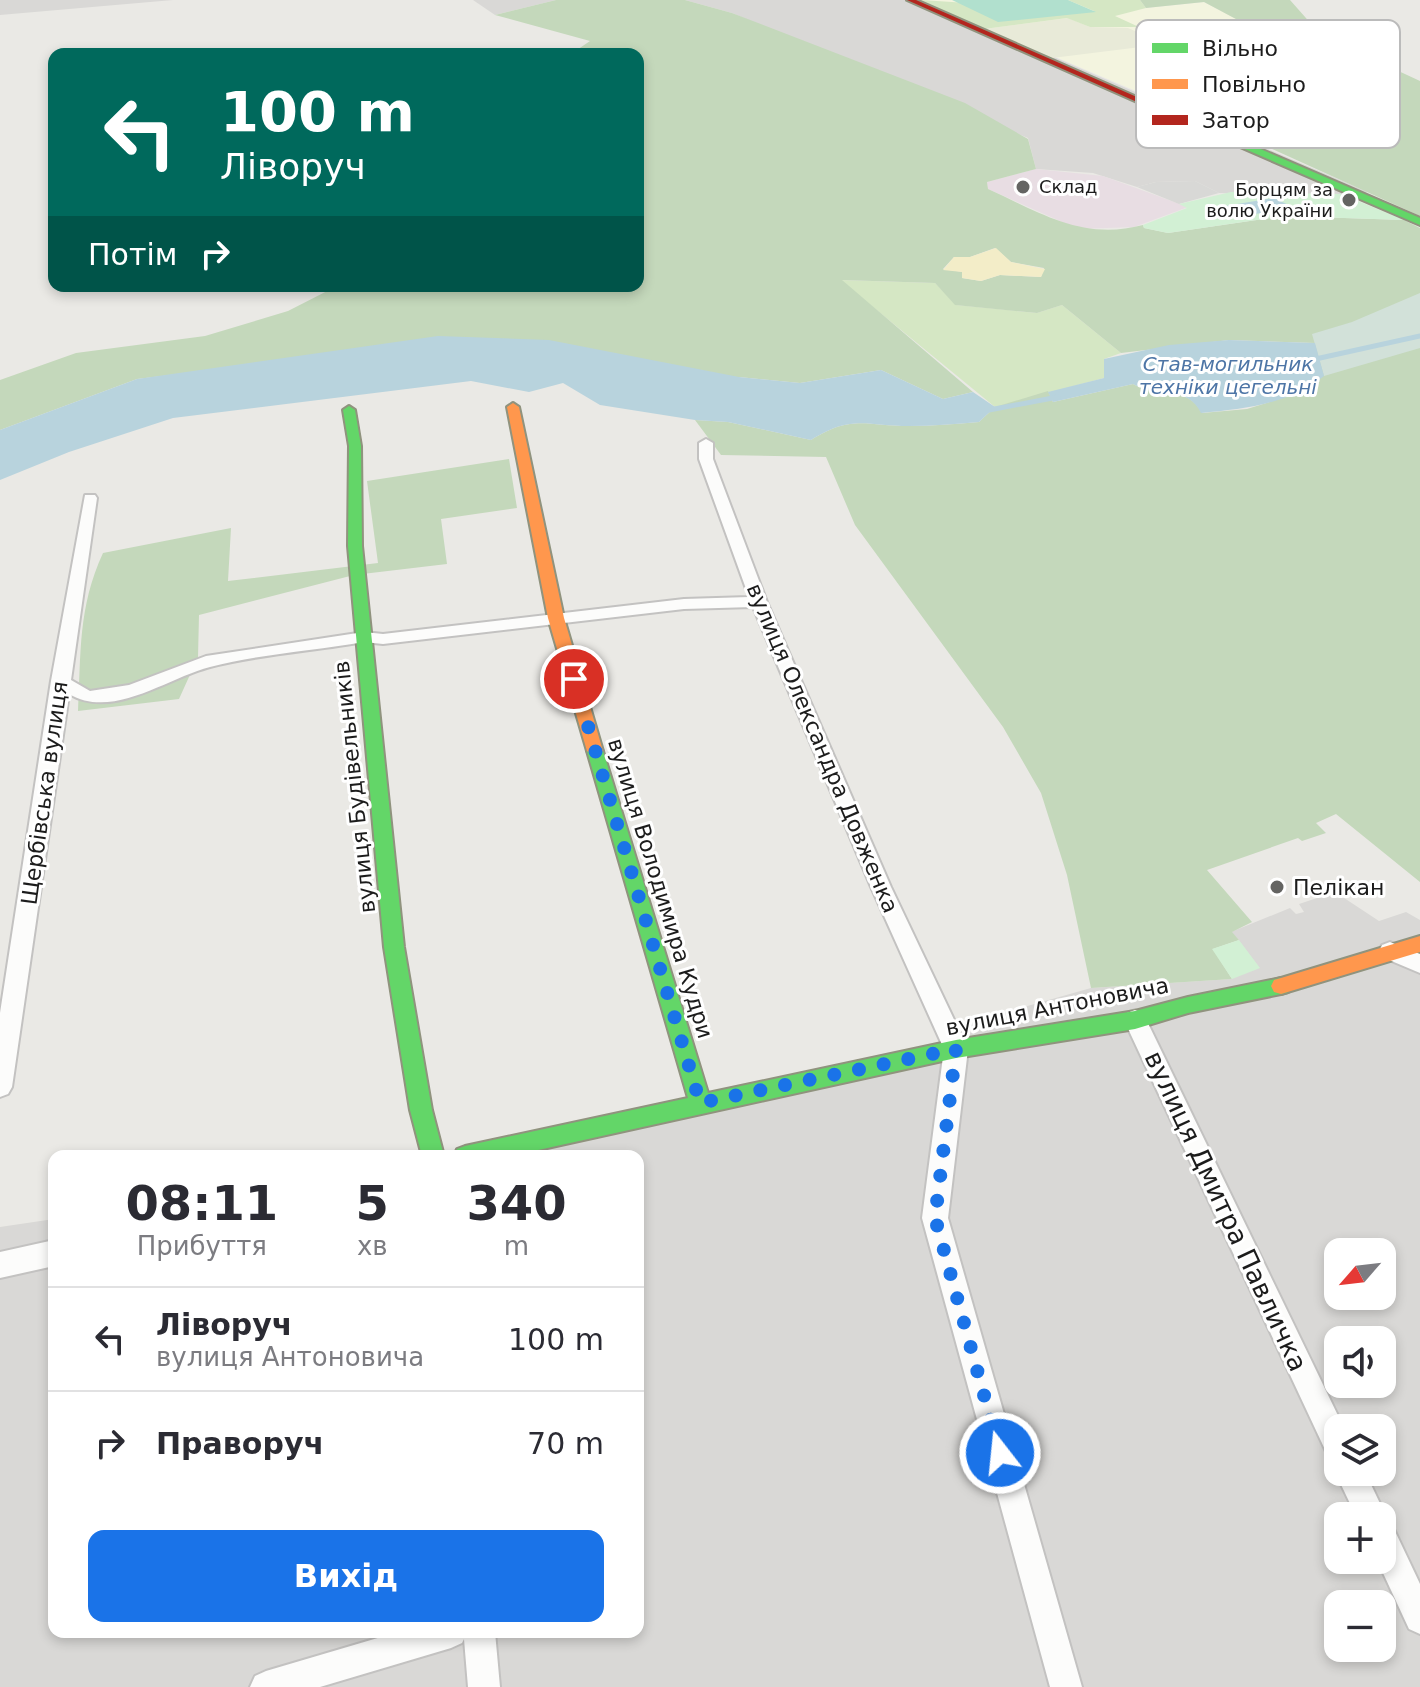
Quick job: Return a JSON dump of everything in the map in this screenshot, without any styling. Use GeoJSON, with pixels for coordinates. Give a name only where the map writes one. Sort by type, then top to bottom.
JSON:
{"type":"FeatureCollection","features":[{"type":"Feature","properties":{"kind":"street"},"geometry":{"type":"LineString","coordinates":[[910,0],[1136,98]]}},
{"type":"Feature","properties":{"kind":"street"},"geometry":{"type":"LineString","coordinates":[[1250,148],[1420,222]]}},
{"type":"Feature","properties":{"kind":"street","name":"вулиця Володимира Кудри"},"geometry":{"type":"LineString","coordinates":[[513,407],[556,618],[700,1103]]}},
{"type":"Feature","properties":{"kind":"street","name":"вулиця Будівельників"},"geometry":{"type":"LineString","coordinates":[[349,410],[355,446],[355,546],[394,947],[421,1110],[431,1150]]}},
{"type":"Feature","properties":{"kind":"street","name":"вулиця Олександра Довженка"},"geometry":{"type":"LineString","coordinates":[[706,443],[706,459],[759,602],[881,887],[956,1049]]}},
{"type":"Feature","properties":{"kind":"street","name":"Щербівська вулиця"},"geometry":{"type":"LineString","coordinates":[[0,1087],[90,498]]}},
{"type":"Feature","properties":{"kind":"street"},"geometry":{"type":"LineString","coordinates":[[60,681],[87,697],[132,691],[206,662],[364,637],[383,639],[684,604],[759,602]]}},
{"type":"Feature","properties":{"kind":"street","name":"вулиця Антоновича"},"geometry":{"type":"LineString","coordinates":[[492,1150],[956,1049],[1135,1020],[1188,1005],[1273,988],[1420,944]]}},
{"type":"Feature","properties":{"kind":"street"},"geometry":{"type":"LineString","coordinates":[[1390,951],[1420,964]]}},
{"type":"Feature","properties":{"kind":"street","name":"вулиця Дмитра Павличка"},"geometry":{"type":"LineString","coordinates":[[1135,1020],[1324,1417]]}},
{"type":"Feature","properties":{"kind":"street"},"geometry":{"type":"LineString","coordinates":[[956,1049],[935,1218],[1066,1687]]}},
{"type":"Feature","properties":{"kind":"street"},"geometry":{"type":"LineString","coordinates":[[0,1265],[48,1254]]}},
{"type":"Feature","properties":{"kind":"street"},"geometry":{"type":"LineString","coordinates":[[1396,1567],[1420,1618]]}},
{"type":"Feature","properties":{"kind":"street"},"geometry":{"type":"LineString","coordinates":[[266,1687],[431,1638]]}},
{"type":"Feature","properties":{"kind":"street"},"geometry":{"type":"LineString","coordinates":[[480,1638],[484,1687]]}},
{"type":"Feature","properties":{"kind":"shaded area"},"geometry":{"type":"Polygon","coordinates":[[[0,0],[173,0],[0,15],[0,0]]]}},
{"type":"Feature","properties":{"kind":"shaded area"},"geometry":{"type":"Polygon","coordinates":[[[473,0],[556,0],[495,15],[473,0]]]}},
{"type":"Feature","properties":{"kind":"shaded area"},"geometry":{"type":"Polygon","coordinates":[[[556,0],[685,0],[732,13],[965,103],[1028,139],[1036,169],[987,182],[988,189],[1045,215],[1082,227],[1101,230],[1143,225],[1144,228],[1168,233],[1284,216],[1404,220],[1420,228],[1420,882],[1336,814],[1316,823],[1326,833],[1302,841],[1298,838],[1207,870],[1252,922],[1232,932],[1239,940],[1213,949],[1232,979],[1091,988],[1067,875],[1041,793],[1003,727],[855,525],[826,457],[721,455],[695,420],[728,422],[811,440],[849,424],[918,426],[979,422],[995,407],[1048,391],[1053,402],[1133,384],[1189,398],[1202,413],[1247,409],[1305,391],[1315,343],[1229,340],[1121,353],[1062,305],[1037,313],[955,305],[935,283],[842,280],[973,392],[943,399],[881,370],[800,383],[739,377],[205,371],[137,379],[0,430],[0,380],[76,353],[205,336],[288,311],[325,292],[644,292],[644,48],[580,48],[590,41],[495,15],[556,0]],[[995,248],[970,257],[954,257],[943,269],[963,272],[962,278],[981,281],[1000,275],[1041,277],[1044,268],[1011,262],[995,248]]]}},
{"type":"Feature","properties":{"kind":"shaded area"},"geometry":{"type":"Polygon","coordinates":[[[685,0],[921,0],[1136,92],[1136,148],[1266,148],[1368,192],[1349,196],[1219,193],[1195,181],[1156,182],[1137,187],[1093,173],[1036,169],[1028,138],[732,13],[685,0]]]}},
{"type":"Feature","properties":{"kind":"shaded area"},"geometry":{"type":"Polygon","coordinates":[[[921,0],[1140,0],[1146,8],[1204,2],[1238,20],[1136,20],[1136,91],[921,0]]]}},
{"type":"Feature","properties":{"kind":"shaded area"},"geometry":{"type":"Polygon","coordinates":[[[1140,0],[1290,0],[1308,20],[1238,20],[1204,2],[1146,8],[1140,0]]]}},
{"type":"Feature","properties":{"kind":"shaded area"},"geometry":{"type":"Polygon","coordinates":[[[1068,18],[1090,27],[1128,28],[1136,31],[1136,48],[1052,58],[984,29],[1068,18]]]}},
{"type":"Feature","properties":{"kind":"shaded area"},"geometry":{"type":"Polygon","coordinates":[[[1400,72],[1420,81],[1420,216],[1270,148],[1400,148],[1400,72]]]}},
{"type":"Feature","properties":{"kind":"shaded area"},"geometry":{"type":"Polygon","coordinates":[[[1036,169],[1103,176],[1188,207],[1134,227],[1078,229],[988,189],[987,182],[1036,169]]]}},
{"type":"Feature","properties":{"kind":"shaded area"},"geometry":{"type":"Polygon","coordinates":[[[1195,181],[1219,193],[1179,204],[1137,187],[1156,182],[1195,181]]]}},
{"type":"Feature","properties":{"kind":"shaded area"},"geometry":{"type":"Polygon","coordinates":[[[1420,293],[1420,348],[1324,376],[1312,334],[1352,322],[1420,293]]]}},
{"type":"Feature","properties":{"kind":"shaded area"},"geometry":{"type":"Polygon","coordinates":[[[509,459],[517,508],[441,519],[447,564],[354,575],[199,615],[198,657],[179,699],[78,711],[85,611],[103,553],[231,528],[228,581],[378,563],[367,481],[509,459]]]}},
{"type":"Feature","properties":{"kind":"shaded area"},"geometry":{"type":"Polygon","coordinates":[[[1335,892],[1379,921],[1406,912],[1420,920],[1420,1687],[0,1687],[0,1227],[48,1220],[48,1638],[644,1638],[644,1150],[510,1150],[955,1049],[961,1025],[1091,988],[1232,979],[1239,940],[1231,932],[1290,908],[1296,914],[1304,912],[1299,904],[1335,892]]]}},
{"type":"Feature","properties":{"kind":"green space"},"geometry":{"type":"Polygon","coordinates":[[[921,0],[1094,11],[1068,0],[1140,0],[1146,8],[1115,16],[1136,27],[1090,27],[1067,18],[984,29],[921,0]]]}},
{"type":"Feature","properties":{"kind":"green space"},"geometry":{"type":"Polygon","coordinates":[[[952,0],[1068,0],[1096,12],[998,22],[952,0]]]}},
{"type":"Feature","properties":{"kind":"green space"},"geometry":{"type":"Polygon","coordinates":[[[1231,192],[1341,194],[1404,220],[1284,216],[1168,233],[1144,228],[1143,225],[1187,208],[1179,204],[1231,192]]]}},
{"type":"Feature","properties":{"kind":"green space"},"geometry":{"type":"Polygon","coordinates":[[[840,280],[935,283],[956,305],[1037,313],[1062,305],[1121,353],[1104,359],[1104,378],[995,407],[840,280]]]}},
{"type":"Feature","properties":{"kind":"green space"},"geometry":{"type":"Polygon","coordinates":[[[1239,940],[1260,968],[1232,979],[1212,949],[1239,940]]]}},
{"type":"Feature","properties":{"kind":"sand"},"geometry":{"type":"Polygon","coordinates":[[[996,248],[1011,262],[1045,269],[1041,277],[1000,275],[981,281],[962,278],[962,272],[943,270],[954,257],[970,257],[996,248]]]}},
{"type":"Feature","properties":{"kind":"water"},"geometry":{"type":"Polygon","coordinates":[[[1274,198],[1295,208],[1228,218],[1213,208],[1274,198]]]}},
{"type":"Feature","properties":{"kind":"water"},"geometry":{"type":"Polygon","coordinates":[[[438,336],[549,340],[739,377],[800,383],[881,370],[943,399],[973,392],[995,407],[979,422],[918,426],[849,424],[811,440],[728,422],[600,405],[563,383],[529,392],[471,381],[173,418],[69,452],[0,480],[0,430],[137,379],[438,336]]]}},
{"type":"Feature","properties":{"kind":"water","name":"Став-могильник техніки цегельні"},"geometry":{"type":"Polygon","coordinates":[[[1229,340],[1315,343],[1324,376],[1281,399],[1250,407],[1201,413],[1188,398],[1133,384],[1053,402],[1048,392],[1104,378],[1104,359],[1169,345],[1229,340]]]}},
{"type":"Feature","properties":{"kind":"waterway"},"geometry":{"type":"LineString","coordinates":[[1311,360],[1420,336]]}},
{"type":"Feature","properties":{"kind":"waterway"},"geometry":{"type":"LineString","coordinates":[[984,411],[1058,397]]}},
{"type":"Feature","properties":{"kind":"traffic: fast"},"geometry":{"type":"LineString","coordinates":[[1250,148],[1420,222]]}},
{"type":"Feature","properties":{"kind":"traffic: fast"},"geometry":{"type":"LineString","coordinates":[[349,410],[355,446],[355,546],[394,947],[421,1110],[431,1150]]}},
{"type":"Feature","properties":{"kind":"traffic: fast"},"geometry":{"type":"LineString","coordinates":[[595,751],[700,1103]]}},
{"type":"Feature","properties":{"kind":"traffic: fast"},"geometry":{"type":"LineString","coordinates":[[493,1150],[956,1049],[1135,1020],[1188,1005],[1281,986]]}},
{"type":"Feature","properties":{"kind":"traffic: slow"},"geometry":{"type":"LineString","coordinates":[[513,407],[556,618],[595,751]]}},
{"type":"Feature","properties":{"kind":"traffic: slow"},"geometry":{"type":"LineString","coordinates":[[1281,986],[1420,944]]}},
{"type":"Feature","properties":{"kind":"traffic: jam"},"geometry":{"type":"LineString","coordinates":[[910,0],[1136,98]]}},
{"type":"Feature","properties":{"kind":"place","name":"Склад"},"geometry":{"type":"Point","coordinates":[1023,187]}},
{"type":"Feature","properties":{"kind":"place","name":"Борцям за волю України"},"geometry":{"type":"Point","coordinates":[1349,200]}},
{"type":"Feature","properties":{"kind":"place","name":"Пелікан"},"geometry":{"type":"Point","coordinates":[1277,887]}},
{"type":"Feature","properties":{"kind":"route"},"geometry":{"type":"LineString","coordinates":[[574,679],[700,1103],[956,1049],[935,1218],[1000,1453]]}}]}
